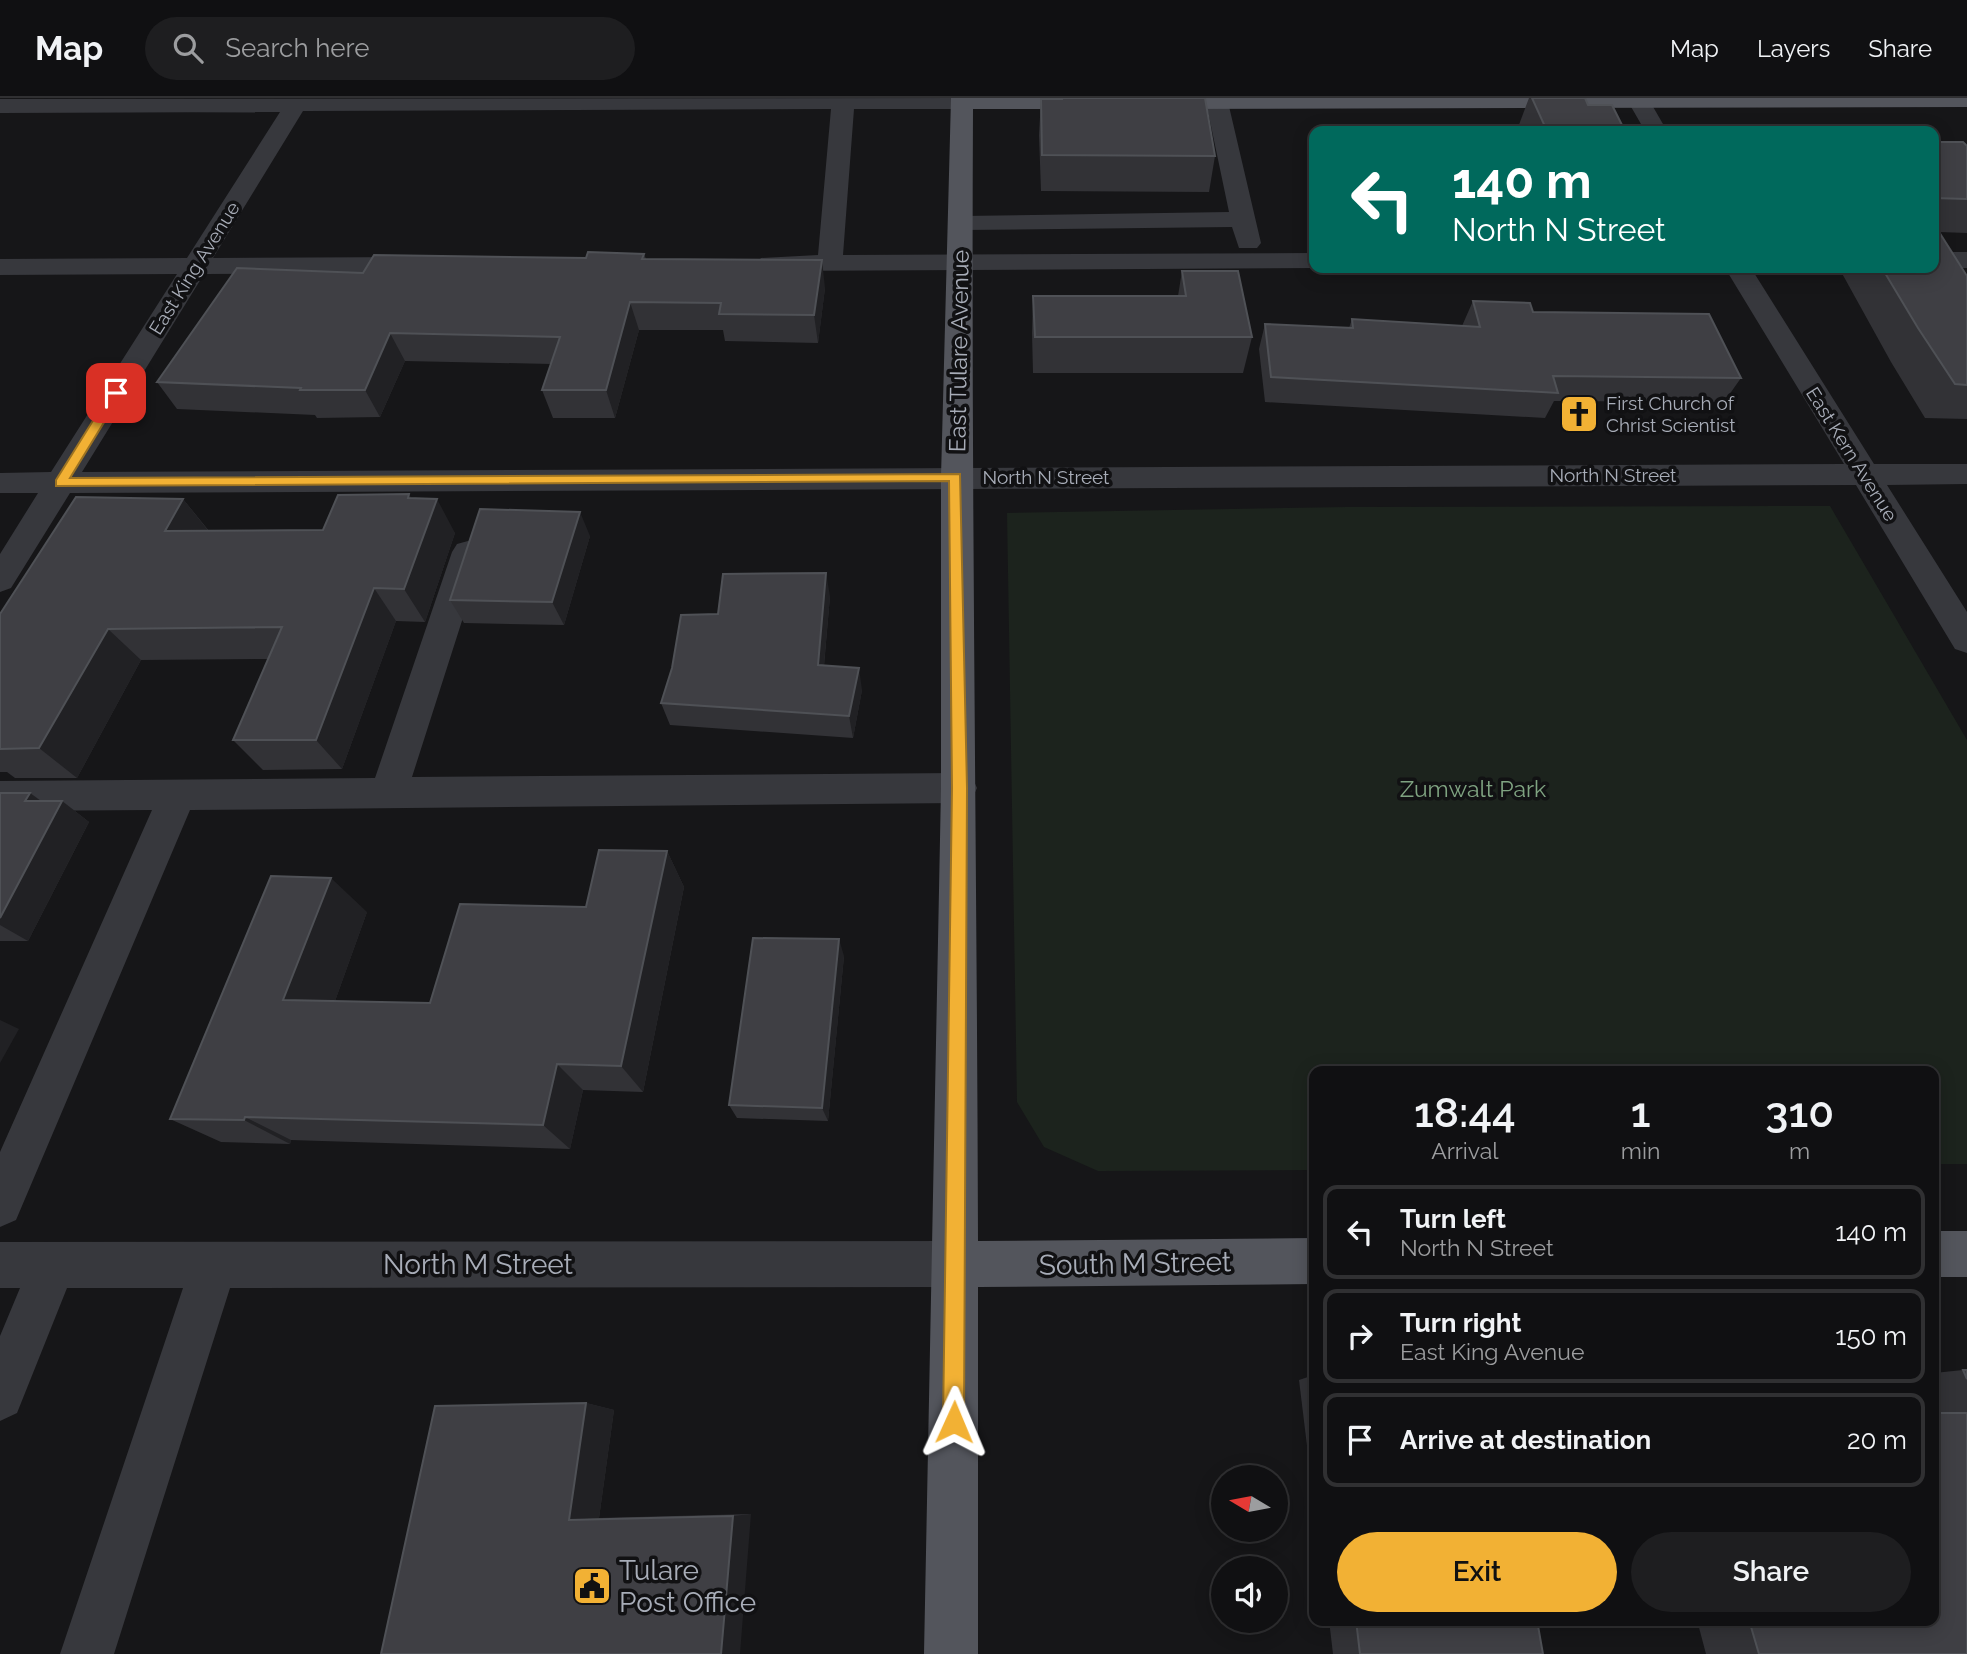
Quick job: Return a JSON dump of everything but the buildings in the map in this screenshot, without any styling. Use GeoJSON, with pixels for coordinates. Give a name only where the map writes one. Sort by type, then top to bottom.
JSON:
{"type":"FeatureCollection","features":[{"type":"Feature","properties":{"kind":"main road"},"geometry":{"type":"LineString","coordinates":[[1137,102],[1961,99]]}},
{"type":"Feature","properties":{"kind":"main road"},"geometry":{"type":"LineString","coordinates":[[962,100],[1110,102]]}},
{"type":"Feature","properties":{"kind":"main road","name":"East Tulare Avenue"},"geometry":{"type":"LineString","coordinates":[[951,1654],[959,788],[956,477],[962,100]]}},
{"type":"Feature","properties":{"kind":"main road"},"geometry":{"type":"LineString","coordinates":[[1939,1254],[1967,1254]]}},
{"type":"Feature","properties":{"kind":"main road","name":"South M Street"},"geometry":{"type":"LineString","coordinates":[[956,1264],[1309,1261]]}},
{"type":"Feature","properties":{"kind":"street"},"geometry":{"type":"LineString","coordinates":[[1638,99],[1653,126]]}},
{"type":"Feature","properties":{"kind":"street"},"geometry":{"type":"LineString","coordinates":[[0,106],[298,101],[962,100]]}},
{"type":"Feature","properties":{"kind":"street","name":"East King Avenue"},"geometry":{"type":"LineString","coordinates":[[0,580],[298,101]]}},
{"type":"Feature","properties":{"kind":"street"},"geometry":{"type":"LineString","coordinates":[[830,263],[843,102]]}},
{"type":"Feature","properties":{"kind":"street"},"geometry":{"type":"LineString","coordinates":[[1217,102],[1252,261]]}},
{"type":"Feature","properties":{"kind":"street"},"geometry":{"type":"LineString","coordinates":[[962,223],[1243,219]]}},
{"type":"Feature","properties":{"kind":"street"},"geometry":{"type":"LineString","coordinates":[[747,264],[1309,261]]}},
{"type":"Feature","properties":{"kind":"street"},"geometry":{"type":"LineString","coordinates":[[0,267],[444,265]]}},
{"type":"Feature","properties":{"kind":"street","name":"East Kern Avenue"},"geometry":{"type":"LineString","coordinates":[[1741,273],[1967,640]]}},
{"type":"Feature","properties":{"kind":"street","name":"North N Street"},"geometry":{"type":"LineString","coordinates":[[0,483],[61,483],[484,502],[956,477],[1967,474]]}},
{"type":"Feature","properties":{"kind":"street"},"geometry":{"type":"LineString","coordinates":[[389,792],[484,502]]}},
{"type":"Feature","properties":{"kind":"street"},"geometry":{"type":"LineString","coordinates":[[0,796],[959,788]]}},
{"type":"Feature","properties":{"kind":"street"},"geometry":{"type":"LineString","coordinates":[[0,1204],[178,794]]}},
{"type":"Feature","properties":{"kind":"street"},"geometry":{"type":"LineString","coordinates":[[0,1396],[53,1264]]}},
{"type":"Feature","properties":{"kind":"street"},"geometry":{"type":"LineString","coordinates":[[87,1654],[214,1264]]}},
{"type":"Feature","properties":{"kind":"street","name":"North M Street"},"geometry":{"type":"LineString","coordinates":[[0,1265],[956,1264]]}},
{"type":"Feature","properties":{"kind":"green space","name":"Zumwalt Park"},"geometry":{"type":"Polygon","coordinates":[[[1830,506],[1967,740],[1967,1164],[1939,1164],[1939,1066],[1309,1066],[1309,1170],[1098,1171],[1044,1147],[1017,1102],[1007,513],[1347,507],[1830,506]]]}},
{"type":"Feature","properties":{"kind":"place","name":"First Church of Christ Scientist"},"geometry":{"type":"Point","coordinates":[1579,414]}},
{"type":"Feature","properties":{"kind":"place","name":"Tulare Post Office"},"geometry":{"type":"Point","coordinates":[592,1586]}},
{"type":"Feature","properties":{"kind":"route"},"geometry":{"type":"LineString","coordinates":[[116,393],[61,483],[956,477],[959,788],[954,1422]]}}]}
